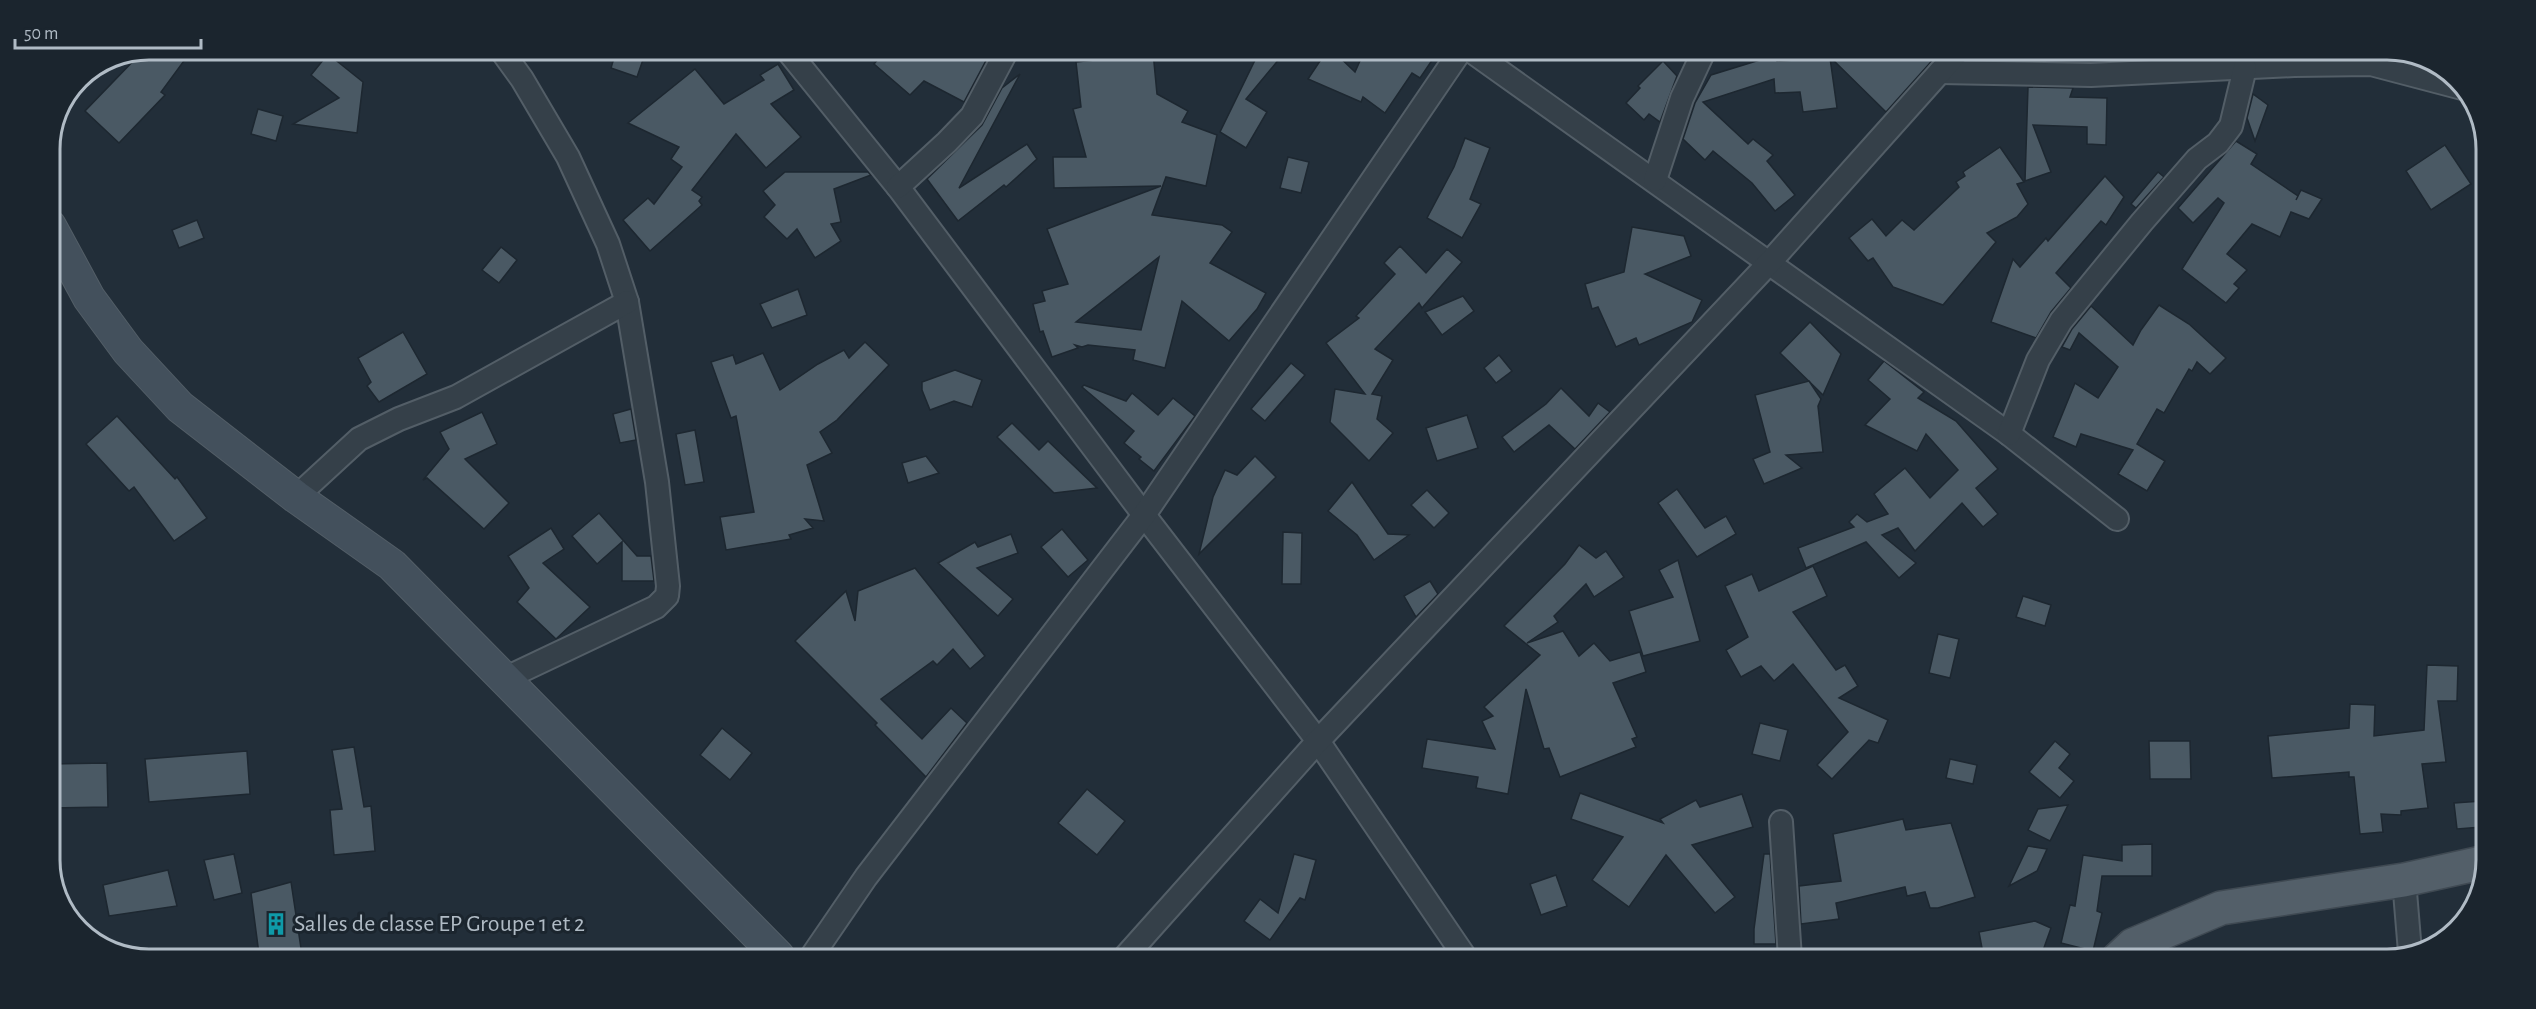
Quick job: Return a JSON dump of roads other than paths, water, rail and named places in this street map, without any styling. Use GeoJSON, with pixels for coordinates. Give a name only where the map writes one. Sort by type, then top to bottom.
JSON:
{"type":"FeatureCollection","features":[{"type":"Feature","properties":{"kind":"main road"},"geometry":{"type":"LineString","coordinates":[[60,244],[89,298],[128,351],[180,407],[392,565],[771,949]]}},
{"type":"Feature","properties":{"kind":"main road"},"geometry":{"type":"LineString","coordinates":[[2137,949],[2221,908],[2404,880],[2476,864]]}},
{"type":"Feature","properties":{"kind":"street"},"geometry":{"type":"LineString","coordinates":[[506,678],[656,607],[667,596],[668,586],[657,482],[627,302],[608,244],[568,158],[522,79],[508,60]]}},
{"type":"Feature","properties":{"kind":"street"},"geometry":{"type":"LineString","coordinates":[[795,60],[898,187],[1144,515],[1318,741],[1460,949]]}},
{"type":"Feature","properties":{"kind":"street"},"geometry":{"type":"LineString","coordinates":[[898,187],[972,116],[1002,60]]}},
{"type":"Feature","properties":{"kind":"street"},"geometry":{"type":"LineString","coordinates":[[817,949],[866,877],[1144,515],[1454,60]]}},
{"type":"Feature","properties":{"kind":"street"},"geometry":{"type":"LineString","coordinates":[[1484,60],[2009,434],[2117,519]]}},
{"type":"Feature","properties":{"kind":"street"},"geometry":{"type":"LineString","coordinates":[[1654,180],[1682,98],[1700,60]]}},
{"type":"Feature","properties":{"kind":"street"},"geometry":{"type":"LineString","coordinates":[[1132,949],[1318,741],[1770,262],[1951,60]]}},
{"type":"Feature","properties":{"kind":"street"},"geometry":{"type":"LineString","coordinates":[[1940,72],[2091,75],[2371,64],[2448,84]]}},
{"type":"Feature","properties":{"kind":"street"},"geometry":{"type":"LineString","coordinates":[[2009,434],[2038,360],[2061,321],[2142,222],[2197,159],[2218,143],[2231,126],[2245,68]]}},
{"type":"Feature","properties":{"kind":"street"},"geometry":{"type":"LineString","coordinates":[[297,496],[358,439],[399,419],[456,397],[627,302]]}},
{"type":"Feature","properties":{"kind":"street"},"geometry":{"type":"LineString","coordinates":[[1781,822],[1789,949]]}},
{"type":"Feature","properties":{"kind":"street"},"geometry":{"type":"LineString","coordinates":[[2404,880],[2409,946]]}},
{"type":"Feature","properties":{"kind":"place","name":"Salles de classe EP Groupe 1 et 2"},"geometry":{"type":"Point","coordinates":[276,924]}}]}
